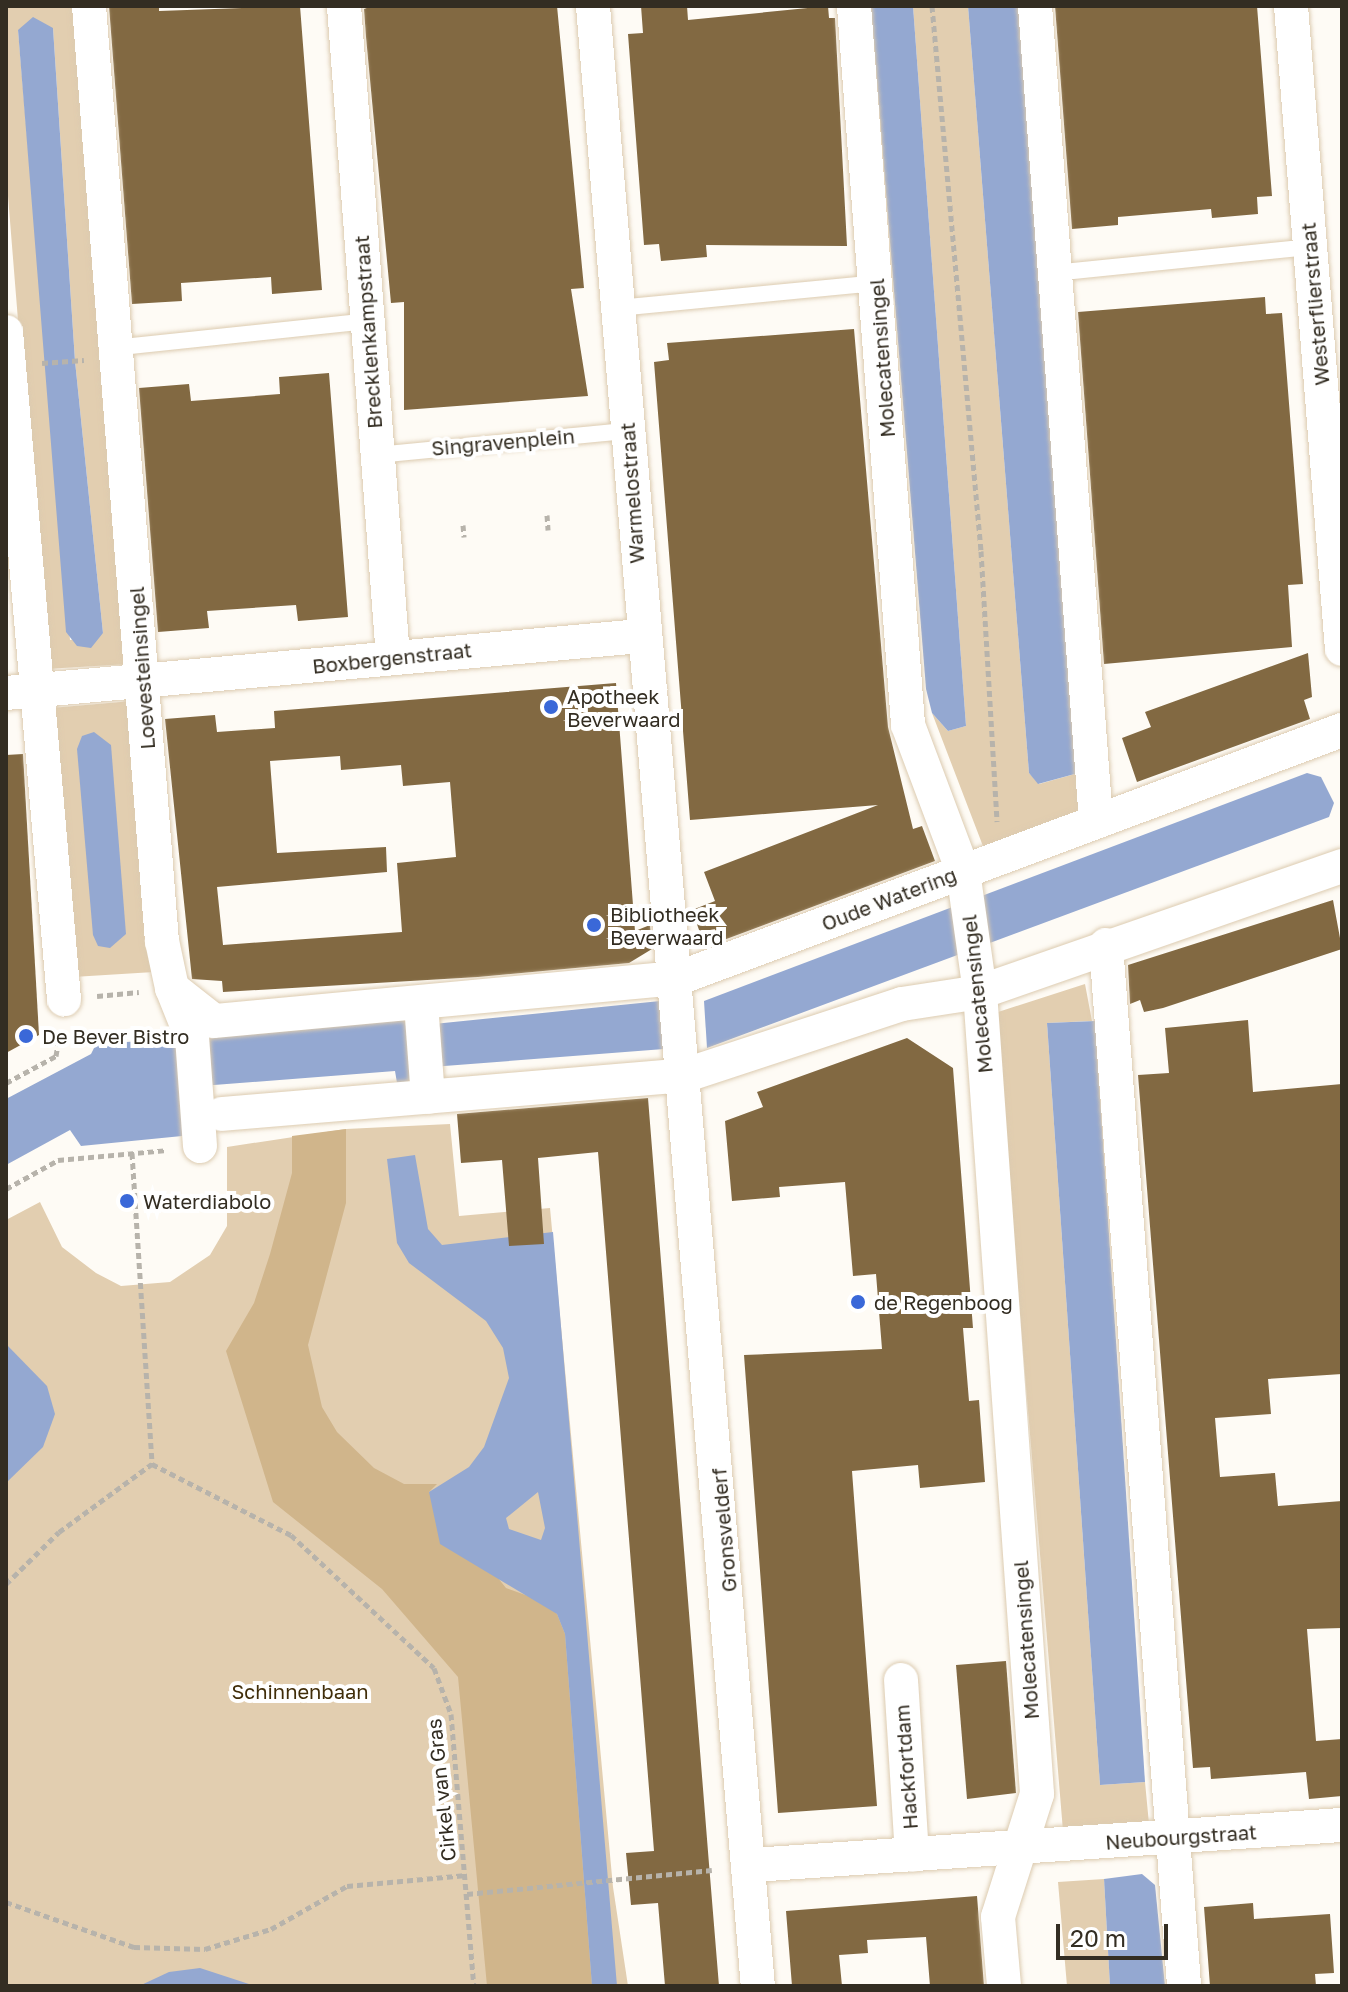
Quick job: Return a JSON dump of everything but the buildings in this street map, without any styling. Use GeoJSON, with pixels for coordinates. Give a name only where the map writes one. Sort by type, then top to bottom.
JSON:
{"type":"FeatureCollection","features":[{"type":"Feature","properties":{"kind":"street","name":"Loevesteinsingel"},"geometry":{"type":"LineString","coordinates":[[89,6],[124,347],[143,683],[162,941],[172,988]]}},
{"type":"Feature","properties":{"kind":"street","name":"Brecklenkampstraat"},"geometry":{"type":"LineString","coordinates":[[344,6],[393,657]]}},
{"type":"Feature","properties":{"kind":"street","name":"Warmelostraat"},"geometry":{"type":"LineString","coordinates":[[593,6],[628,431],[641,636],[679,978]]}},
{"type":"Feature","properties":{"kind":"street","name":"Molecatensingel"},"geometry":{"type":"LineString","coordinates":[[854,6],[908,725],[964,883],[972,955],[980,992],[1037,1794],[998,1917],[1004,1986]]}},
{"type":"Feature","properties":{"kind":"street"},"geometry":{"type":"LineString","coordinates":[[1035,6],[1096,822]]}},
{"type":"Feature","properties":{"kind":"street","name":"Westerflierstraat"},"geometry":{"type":"LineString","coordinates":[[1291,6],[1342,649]]}},
{"type":"Feature","properties":{"kind":"street"},"geometry":{"type":"LineString","coordinates":[[6,332],[18,367],[22,691],[64,999]]}},
{"type":"Feature","properties":{"kind":"street","name":"Boxbergenstraat"},"geometry":{"type":"LineString","coordinates":[[22,691],[143,683],[641,636]]}},
{"type":"Feature","properties":{"kind":"street","name":"Oude Watering"},"geometry":{"type":"LineString","coordinates":[[172,988],[214,1021],[421,1012],[679,978],[964,883],[999,858],[1342,730]]}},
{"type":"Feature","properties":{"kind":"street"},"geometry":{"type":"LineString","coordinates":[[222,1114],[427,1084],[686,1075],[902,1004],[980,992],[1106,945],[1342,866]]}},
{"type":"Feature","properties":{"kind":"street"},"geometry":{"type":"LineString","coordinates":[[1106,945],[1184,1986]]}},
{"type":"Feature","properties":{"kind":"street","name":"Gronsvelderf"},"geometry":{"type":"LineString","coordinates":[[679,978],[753,1865],[758,1986]]}},
{"type":"Feature","properties":{"kind":"street"},"geometry":{"type":"LineString","coordinates":[[172,988],[192,1038],[200,1146]]}},
{"type":"Feature","properties":{"kind":"street"},"geometry":{"type":"LineString","coordinates":[[421,1012],[427,1084]]}},
{"type":"Feature","properties":{"kind":"street","name":"Hackfortdam"},"geometry":{"type":"LineString","coordinates":[[901,1680],[912,1855]]}},
{"type":"Feature","properties":{"kind":"street","name":"Neubourgstraat"},"geometry":{"type":"LineString","coordinates":[[1020,1847],[1174,1839],[1342,1825]]}},
{"type":"Feature","properties":{"kind":"street","name":"Hackfortdam"},"geometry":{"type":"LineString","coordinates":[[753,1865],[1020,1847]]}},
{"type":"Feature","properties":{"kind":"lane"},"geometry":{"type":"LineString","coordinates":[[1054,273],[1311,247]]}},
{"type":"Feature","properties":{"kind":"lane"},"geometry":{"type":"LineString","coordinates":[[618,308],[876,283]]}},
{"type":"Feature","properties":{"kind":"lane"},"geometry":{"type":"LineString","coordinates":[[124,347],[367,321]]}},
{"type":"Feature","properties":{"kind":"lane","name":"Singravenplein"},"geometry":{"type":"LineString","coordinates":[[377,455],[628,431]]}},
{"type":"Feature","properties":{"kind":"path"},"geometry":{"type":"LineString","coordinates":[[932,6],[981,551],[999,858]]}},
{"type":"Feature","properties":{"kind":"path"},"geometry":{"type":"LineString","coordinates":[[18,367],[78,360]]}},
{"type":"Feature","properties":{"kind":"path"},"geometry":{"type":"LineString","coordinates":[[547,515],[548,530]]}},
{"type":"Feature","properties":{"kind":"path"},"geometry":{"type":"LineString","coordinates":[[463,525],[464,537]]}},
{"type":"Feature","properties":{"kind":"path"},"geometry":{"type":"LineString","coordinates":[[6,1189],[58,1160],[200,1146]]}},
{"type":"Feature","properties":{"kind":"path"},"geometry":{"type":"LineString","coordinates":[[6,1584],[59,1532],[152,1464],[132,1153]]}},
{"type":"Feature","properties":{"kind":"path","name":"Cirkel van Gras"},"geometry":{"type":"LineString","coordinates":[[6,1902],[134,1947],[205,1949],[271,1929],[347,1886],[466,1875],[451,1714],[434,1668],[291,1535],[152,1464]]}},
{"type":"Feature","properties":{"kind":"path"},"geometry":{"type":"LineString","coordinates":[[467,1894],[753,1865]]}},
{"type":"Feature","properties":{"kind":"path"},"geometry":{"type":"LineString","coordinates":[[466,1875],[474,1986]]}},
{"type":"Feature","properties":{"kind":"green space"},"geometry":{"type":"Polygon","coordinates":[[[6,6],[77,6],[129,664],[46,669],[6,171],[6,6]],[[53,28],[18,30],[70,640],[103,633],[75,361],[53,28]]]}},
{"type":"Feature","properties":{"kind":"green space"},"geometry":{"type":"Polygon","coordinates":[[[913,6],[968,6],[1029,773],[1039,784],[1082,772],[1085,818],[986,854],[932,713],[948,731],[966,726],[913,6]]]}},
{"type":"Feature","properties":{"kind":"green space"},"geometry":{"type":"Polygon","coordinates":[[[132,701],[154,972],[73,977],[51,708],[132,701]]]}},
{"type":"Feature","properties":{"kind":"green space"},"geometry":{"type":"Polygon","coordinates":[[[1085,984],[1092,1021],[1047,1023],[1100,1785],[1145,1782],[1149,1824],[1063,1831],[995,1013],[1085,984]]]}},
{"type":"Feature","properties":{"kind":"green space","name":"Schinnenbaan"},"geometry":{"type":"Polygon","coordinates":[[[450,1124],[459,1216],[550,1208],[613,1887],[628,1986],[6,1986],[6,1220],[40,1202],[62,1247],[96,1273],[121,1286],[170,1282],[210,1255],[227,1226],[227,1147],[346,1129],[450,1124]]]}},
{"type":"Feature","properties":{"kind":"green space"},"geometry":{"type":"Polygon","coordinates":[[[1104,1879],[1110,1986],[1067,1986],[1058,1882],[1104,1879]]]}},
{"type":"Feature","properties":{"kind":"shaded area"},"geometry":{"type":"Polygon","coordinates":[[[346,1129],[346,1203],[308,1345],[322,1407],[337,1432],[374,1468],[404,1484],[437,1484],[429,1492],[506,1588],[545,1602],[557,1614],[565,1634],[592,1986],[487,1986],[458,1677],[382,1589],[273,1502],[226,1351],[254,1303],[270,1254],[292,1173],[292,1136],[346,1129]]]}},
{"type":"Feature","properties":{"kind":"water"},"geometry":{"type":"Polygon","coordinates":[[[871,6],[913,6],[966,726],[948,731],[932,713],[926,689],[871,6]]]}},
{"type":"Feature","properties":{"kind":"water"},"geometry":{"type":"Polygon","coordinates":[[[968,6],[1020,6],[1082,772],[1038,784],[1029,773],[968,6]]]}},
{"type":"Feature","properties":{"kind":"water"},"geometry":{"type":"Polygon","coordinates":[[[33,17],[53,28],[75,361],[103,633],[91,648],[77,646],[66,632],[18,30],[33,17]]]}},
{"type":"Feature","properties":{"kind":"water"},"geometry":{"type":"Polygon","coordinates":[[[94,732],[111,745],[126,934],[110,948],[98,946],[93,935],[77,749],[82,736],[94,732]]]}},
{"type":"Feature","properties":{"kind":"water"},"geometry":{"type":"Polygon","coordinates":[[[1307,773],[1321,777],[1334,803],[1329,817],[707,1048],[704,1001],[1307,773]]]}},
{"type":"Feature","properties":{"kind":"water"},"geometry":{"type":"Polygon","coordinates":[[[660,1001],[664,1049],[418,1068],[419,1081],[397,1083],[395,1071],[188,1087],[182,1136],[81,1146],[70,1130],[6,1165],[6,1099],[91,1054],[96,1044],[172,1039],[185,1052],[209,1036],[413,1019],[414,1026],[660,1001]]]}},
{"type":"Feature","properties":{"kind":"water"},"geometry":{"type":"Polygon","coordinates":[[[1095,1021],[1145,1782],[1100,1785],[1047,1023],[1095,1021]]]}},
{"type":"Feature","properties":{"kind":"water"},"geometry":{"type":"Polygon","coordinates":[[[415,1155],[428,1229],[442,1245],[553,1232],[617,1986],[592,1986],[565,1634],[557,1614],[440,1544],[429,1492],[469,1467],[484,1447],[509,1378],[503,1348],[486,1321],[409,1263],[397,1243],[387,1159],[415,1155]],[[538,1492],[506,1518],[509,1529],[541,1540],[545,1528],[538,1492]]]}},
{"type":"Feature","properties":{"kind":"water"},"geometry":{"type":"Polygon","coordinates":[[[6,1344],[47,1386],[55,1414],[43,1447],[6,1483],[6,1344]]]}},
{"type":"Feature","properties":{"kind":"water"},"geometry":{"type":"Polygon","coordinates":[[[1142,1874],[1155,1885],[1165,1986],[1110,1986],[1104,1879],[1142,1874]]]}},
{"type":"Feature","properties":{"kind":"water"},"geometry":{"type":"Polygon","coordinates":[[[200,1968],[255,1986],[139,1986],[169,1972],[200,1968]]]}},
{"type":"Feature","properties":{"kind":"place","name":"Apotheek Beverwaard"},"geometry":{"type":"Point","coordinates":[551,707]}},
{"type":"Feature","properties":{"kind":"place","name":"Bibliotheek Beverwaard"},"geometry":{"type":"Point","coordinates":[594,925]}},
{"type":"Feature","properties":{"kind":"place","name":"De Bever Bistro"},"geometry":{"type":"Point","coordinates":[26,1036]}},
{"type":"Feature","properties":{"kind":"place","name":"Waterdiabolo"},"geometry":{"type":"Point","coordinates":[127,1201]}},
{"type":"Feature","properties":{"kind":"place","name":"de Regenboog"},"geometry":{"type":"Point","coordinates":[858,1302]}}]}
